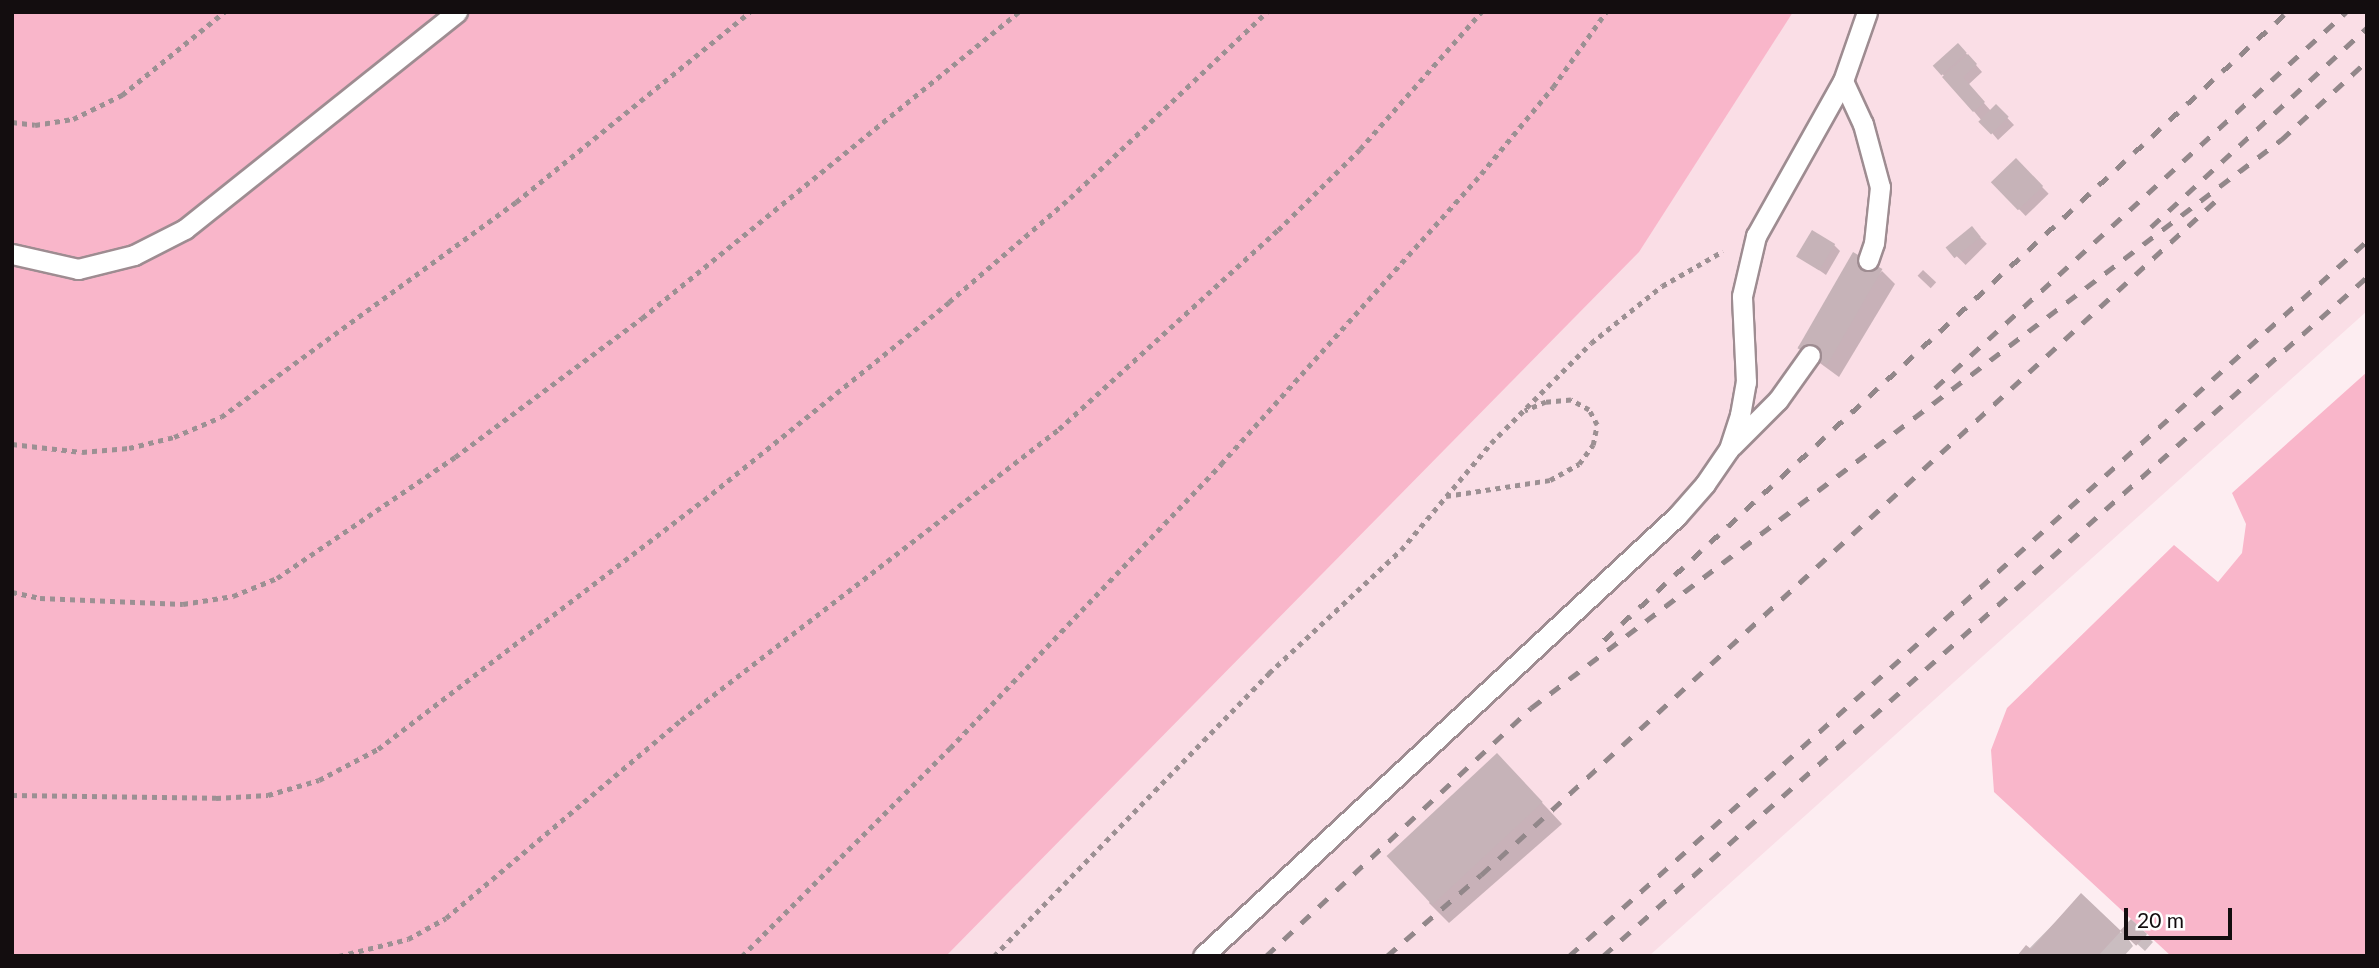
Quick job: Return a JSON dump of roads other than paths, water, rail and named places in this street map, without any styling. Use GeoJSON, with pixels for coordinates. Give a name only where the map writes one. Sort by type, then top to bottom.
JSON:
{"type":"FeatureCollection","features":[{"type":"Feature","properties":{"kind":"lane"},"geometry":{"type":"LineString","coordinates":[[12,254],[78,269],[134,256],[185,229],[457,12]]}},
{"type":"Feature","properties":{"kind":"lane"},"geometry":{"type":"LineString","coordinates":[[1729,449],[1746,382],[1742,296],[1756,236],[1843,81],[1867,12]]}},
{"type":"Feature","properties":{"kind":"lane"},"geometry":{"type":"LineString","coordinates":[[1843,81],[1863,124],[1880,187],[1874,243],[1868,260]]}},
{"type":"Feature","properties":{"kind":"lane"},"geometry":{"type":"LineString","coordinates":[[1203,956],[1677,516],[1729,449],[1778,400],[1811,355]]}},
{"type":"Feature","properties":{"kind":"railway"},"geometry":{"type":"LineString","coordinates":[[1604,640],[2287,12]]}},
{"type":"Feature","properties":{"kind":"railway"},"geometry":{"type":"LineString","coordinates":[[1935,388],[2346,12]]}},
{"type":"Feature","properties":{"kind":"railway"},"geometry":{"type":"LineString","coordinates":[[2151,227],[2367,28]]}},
{"type":"Feature","properties":{"kind":"railway"},"geometry":{"type":"LineString","coordinates":[[1266,956],[1531,708],[2281,140],[2367,61]]}},
{"type":"Feature","properties":{"kind":"railway"},"geometry":{"type":"LineString","coordinates":[[1387,956],[1481,875],[2220,197]]}},
{"type":"Feature","properties":{"kind":"railway"},"geometry":{"type":"LineString","coordinates":[[1569,956],[2367,241]]}},
{"type":"Feature","properties":{"kind":"railway"},"geometry":{"type":"LineString","coordinates":[[1603,956],[2367,277]]}}]}
